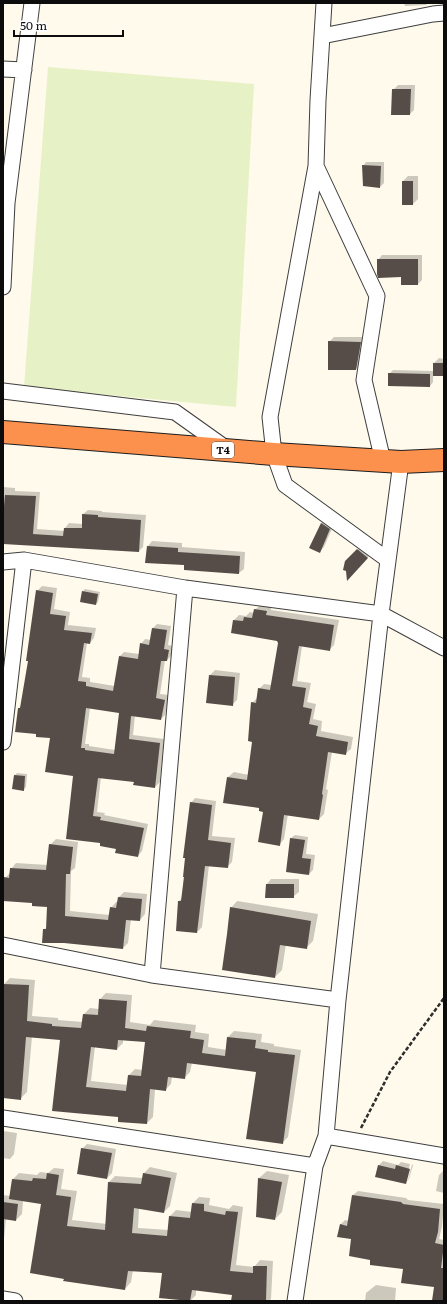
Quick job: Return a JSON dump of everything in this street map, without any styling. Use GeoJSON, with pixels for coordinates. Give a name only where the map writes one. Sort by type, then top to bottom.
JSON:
{"type":"FeatureCollection","features":[{"type":"Feature","properties":{"kind":"highway","name":"T4"},"geometry":{"type":"LineString","coordinates":[[3,432],[274,454],[392,461],[444,460]]}},
{"type":"Feature","properties":{"kind":"street"},"geometry":{"type":"LineString","coordinates":[[3,288],[8,203],[32,3]]}},
{"type":"Feature","properties":{"kind":"street"},"geometry":{"type":"LineString","coordinates":[[324,3],[318,100],[316,166],[270,417],[274,454],[285,485],[388,560]]}},
{"type":"Feature","properties":{"kind":"street"},"geometry":{"type":"LineString","coordinates":[[322,36],[444,13]]}},
{"type":"Feature","properties":{"kind":"street"},"geometry":{"type":"LineString","coordinates":[[3,69],[24,70]]}},
{"type":"Feature","properties":{"kind":"street"},"geometry":{"type":"LineString","coordinates":[[294,1301],[315,1166],[326,1136],[338,1000],[380,614],[388,560],[392,461],[364,380],[377,296],[316,166]]}},
{"type":"Feature","properties":{"kind":"street"},"geometry":{"type":"LineString","coordinates":[[3,391],[175,412],[228,450]]}},
{"type":"Feature","properties":{"kind":"street"},"geometry":{"type":"LineString","coordinates":[[3,562],[24,560],[185,588],[380,614],[444,648]]}},
{"type":"Feature","properties":{"kind":"street"},"geometry":{"type":"LineString","coordinates":[[3,742],[24,560]]}},
{"type":"Feature","properties":{"kind":"street"},"geometry":{"type":"LineString","coordinates":[[152,975],[185,588]]}},
{"type":"Feature","properties":{"kind":"street"},"geometry":{"type":"LineString","coordinates":[[3,945],[152,975],[338,1000]]}},
{"type":"Feature","properties":{"kind":"street"},"geometry":{"type":"LineString","coordinates":[[3,1118],[315,1166]]}},
{"type":"Feature","properties":{"kind":"street"},"geometry":{"type":"LineString","coordinates":[[326,1136],[444,1156]]}},
{"type":"Feature","properties":{"kind":"street"},"geometry":{"type":"LineString","coordinates":[[3,1299],[15,1301]]}},
{"type":"Feature","properties":{"kind":"path"},"geometry":{"type":"LineString","coordinates":[[355,1141],[390,1072],[444,998]]}},
{"type":"Feature","properties":{"kind":"green space"},"geometry":{"type":"Polygon","coordinates":[[[48,67],[254,84],[236,407],[24,387],[48,67]]]}},
{"type":"Feature","properties":{"kind":"building"},"geometry":{"type":"Polygon","coordinates":[[[392,89],[411,89],[410,115],[391,115],[392,89]]]}},
{"type":"Feature","properties":{"kind":"building"},"geometry":{"type":"Polygon","coordinates":[[[362,165],[381,166],[380,188],[363,186],[362,165]]]}},
{"type":"Feature","properties":{"kind":"building"},"geometry":{"type":"Polygon","coordinates":[[[402,181],[413,181],[413,205],[402,205],[402,181]]]}},
{"type":"Feature","properties":{"kind":"building"},"geometry":{"type":"Polygon","coordinates":[[[377,259],[418,259],[418,285],[401,285],[401,277],[378,278],[377,259]]]}},
{"type":"Feature","properties":{"kind":"building"},"geometry":{"type":"Polygon","coordinates":[[[328,341],[361,342],[356,370],[328,370],[328,341]]]}},
{"type":"Feature","properties":{"kind":"building"},"geometry":{"type":"Polygon","coordinates":[[[433,363],[444,363],[444,376],[433,376],[433,363]]]}},
{"type":"Feature","properties":{"kind":"building"},"geometry":{"type":"Polygon","coordinates":[[[388,373],[430,374],[430,387],[388,386],[388,373]]]}},
{"type":"Feature","properties":{"kind":"building"},"geometry":{"type":"Polygon","coordinates":[[[5,495],[36,496],[33,534],[63,536],[64,528],[82,528],[82,514],[98,515],[98,517],[141,520],[139,552],[3,544],[3,506],[5,495]]]}},
{"type":"Feature","properties":{"kind":"building"},"geometry":{"type":"Polygon","coordinates":[[[321,523],[330,529],[320,553],[309,548],[321,523]]]}},
{"type":"Feature","properties":{"kind":"building"},"geometry":{"type":"Polygon","coordinates":[[[147,546],[178,548],[178,552],[240,556],[239,574],[184,570],[184,565],[145,563],[147,546]]]}},
{"type":"Feature","properties":{"kind":"building"},"geometry":{"type":"Polygon","coordinates":[[[357,549],[368,558],[347,581],[346,571],[343,570],[345,561],[357,549]]]}},
{"type":"Feature","properties":{"kind":"building"},"geometry":{"type":"Polygon","coordinates":[[[36,590],[53,593],[50,614],[66,616],[64,630],[92,633],[90,644],[84,643],[78,681],[86,682],[86,686],[113,691],[119,656],[138,659],[140,643],[149,645],[152,628],[167,630],[164,649],[169,650],[167,661],[161,661],[156,698],[165,700],[161,720],[131,716],[129,739],[160,743],[155,788],[133,785],[134,782],[98,778],[93,816],[101,817],[100,820],[144,828],[138,857],[115,853],[116,849],[100,846],[100,843],[66,839],[73,776],[45,772],[50,738],[36,737],[36,734],[15,732],[18,708],[20,708],[28,661],[26,661],[36,590]],[[86,708],[81,748],[85,748],[85,750],[114,754],[119,713],[86,708]]]}},
{"type":"Feature","properties":{"kind":"building"},"geometry":{"type":"Polygon","coordinates":[[[82,591],[98,594],[96,605],[80,602],[82,591]]]}},
{"type":"Feature","properties":{"kind":"building"},"geometry":{"type":"Polygon","coordinates":[[[254,609],[267,611],[266,615],[334,625],[330,651],[299,646],[292,686],[306,688],[303,707],[312,709],[309,724],[318,726],[316,736],[348,742],[346,755],[328,752],[319,820],[284,815],[280,846],[258,842],[263,812],[259,811],[259,808],[223,803],[227,777],[247,780],[252,742],[248,741],[251,702],[256,703],[258,688],[270,690],[278,643],[277,641],[231,633],[233,620],[243,621],[244,617],[252,618],[254,609]]]}},
{"type":"Feature","properties":{"kind":"building"},"geometry":{"type":"Polygon","coordinates":[[[209,675],[235,677],[233,706],[206,703],[209,675]]]}},
{"type":"Feature","properties":{"kind":"building"},"geometry":{"type":"Polygon","coordinates":[[[14,775],[25,776],[24,791],[12,789],[14,775]]]}},
{"type":"Feature","properties":{"kind":"building"},"geometry":{"type":"Polygon","coordinates":[[[190,802],[212,805],[208,840],[231,843],[228,868],[205,866],[197,933],[176,931],[178,901],[181,901],[184,877],[185,858],[183,858],[190,802]]]}},
{"type":"Feature","properties":{"kind":"building"},"geometry":{"type":"Polygon","coordinates":[[[290,838],[305,840],[302,858],[311,859],[309,875],[286,872],[290,838]]]}},
{"type":"Feature","properties":{"kind":"building"},"geometry":{"type":"Polygon","coordinates":[[[49,844],[73,847],[70,874],[66,874],[65,916],[108,920],[110,907],[116,908],[118,897],[142,899],[140,921],[126,920],[123,949],[64,943],[42,943],[43,929],[46,929],[47,907],[32,906],[32,903],[3,901],[4,877],[9,878],[10,868],[46,870],[49,844]]]}},
{"type":"Feature","properties":{"kind":"building"},"geometry":{"type":"Polygon","coordinates":[[[266,884],[294,884],[294,898],[265,898],[266,884]]]}},
{"type":"Feature","properties":{"kind":"building"},"geometry":{"type":"Polygon","coordinates":[[[230,907],[311,921],[307,949],[280,945],[275,978],[222,970],[230,907]]]}},
{"type":"Feature","properties":{"kind":"building"},"geometry":{"type":"Polygon","coordinates":[[[3,984],[29,985],[27,1021],[52,1024],[52,1026],[81,1028],[83,1014],[98,1015],[99,999],[127,1001],[125,1028],[146,1031],[147,1026],[191,1031],[190,1038],[204,1040],[202,1053],[225,1056],[227,1037],[256,1040],[255,1048],[268,1050],[268,1052],[295,1055],[283,1144],[246,1139],[256,1072],[187,1063],[185,1079],[168,1077],[166,1091],[150,1089],[147,1124],[118,1122],[118,1117],[52,1111],[60,1040],[26,1037],[21,1100],[3,1098],[3,984]],[[118,1040],[117,1050],[91,1047],[86,1087],[126,1091],[128,1075],[141,1076],[145,1042],[118,1040]]]}},
{"type":"Feature","properties":{"kind":"building"},"geometry":{"type":"Polygon","coordinates":[[[81,1148],[112,1153],[107,1179],[77,1174],[81,1148]]]}},
{"type":"Feature","properties":{"kind":"building"},"geometry":{"type":"Polygon","coordinates":[[[378,1165],[395,1169],[396,1165],[410,1169],[406,1184],[375,1177],[378,1165]]]}},
{"type":"Feature","properties":{"kind":"building"},"geometry":{"type":"Polygon","coordinates":[[[47,1173],[59,1175],[56,1195],[71,1197],[67,1226],[105,1230],[108,1182],[141,1184],[143,1173],[171,1178],[164,1213],[134,1208],[132,1233],[167,1236],[169,1216],[190,1218],[192,1203],[204,1204],[204,1211],[225,1215],[226,1211],[238,1212],[230,1271],[253,1273],[253,1266],[267,1266],[266,1301],[231,1301],[232,1295],[192,1290],[190,1301],[159,1298],[162,1273],[128,1271],[125,1290],[63,1281],[64,1279],[30,1273],[41,1204],[9,1199],[12,1179],[32,1181],[33,1178],[46,1179],[47,1173]]]}},
{"type":"Feature","properties":{"kind":"building"},"geometry":{"type":"Polygon","coordinates":[[[258,1178],[282,1182],[275,1220],[256,1217],[258,1178]]]}},
{"type":"Feature","properties":{"kind":"building"},"geometry":{"type":"Polygon","coordinates":[[[352,1195],[440,1209],[438,1232],[435,1243],[444,1245],[441,1268],[444,1268],[444,1301],[432,1301],[434,1287],[401,1283],[403,1269],[370,1265],[370,1260],[349,1256],[351,1239],[337,1237],[340,1224],[347,1226],[352,1195]]]}},
{"type":"Feature","properties":{"kind":"building"},"geometry":{"type":"Polygon","coordinates":[[[3,1202],[18,1204],[16,1221],[3,1219],[3,1202]]]}}]}
